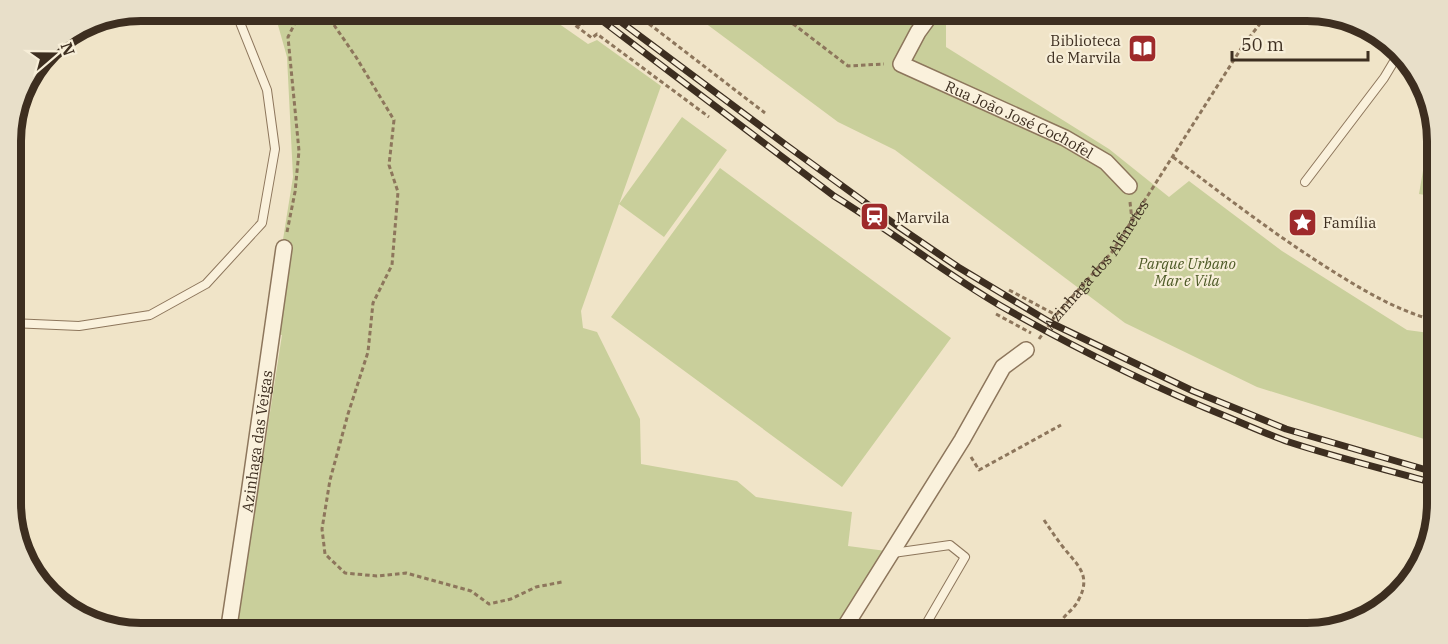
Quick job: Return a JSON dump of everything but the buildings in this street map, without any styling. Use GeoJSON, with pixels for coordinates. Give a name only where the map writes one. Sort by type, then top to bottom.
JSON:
{"type":"FeatureCollection","features":[{"type":"Feature","properties":{"kind":"street"},"geometry":{"type":"LineString","coordinates":[[901,63],[926,21]]}},
{"type":"Feature","properties":{"kind":"street","name":"Rua João José Cochofel"},"geometry":{"type":"LineString","coordinates":[[901,63],[1065,138],[1106,162],[1129,186]]}},
{"type":"Feature","properties":{"kind":"street","name":"Azinhaga das Veigas"},"geometry":{"type":"LineString","coordinates":[[230,623],[284,248]]}},
{"type":"Feature","properties":{"kind":"street"},"geometry":{"type":"LineString","coordinates":[[847,623],[962,440],[1003,367],[1026,350]]}},
{"type":"Feature","properties":{"kind":"lane"},"geometry":{"type":"LineString","coordinates":[[21,323],[79,326],[150,315],[206,284],[262,223],[275,149],[267,90],[239,21]]}},
{"type":"Feature","properties":{"kind":"lane"},"geometry":{"type":"LineString","coordinates":[[1305,182],[1384,78],[1395,60]]}},
{"type":"Feature","properties":{"kind":"lane"},"geometry":{"type":"LineString","coordinates":[[891,553],[950,545],[965,557],[927,623]]}},
{"type":"Feature","properties":{"kind":"path"},"geometry":{"type":"LineString","coordinates":[[284,248],[295,192],[298,151],[288,37],[296,21]]}},
{"type":"Feature","properties":{"kind":"path"},"geometry":{"type":"LineString","coordinates":[[329,21],[356,57],[394,120],[389,165],[398,192],[392,266],[373,303],[368,352],[330,480],[322,529],[325,554],[345,573],[377,576],[406,573],[471,591],[489,604],[511,599],[536,587],[562,582]]}},
{"type":"Feature","properties":{"kind":"path"},"geometry":{"type":"LineString","coordinates":[[569,21],[592,38],[597,34],[709,117]]}},
{"type":"Feature","properties":{"kind":"path"},"geometry":{"type":"LineString","coordinates":[[645,21],[765,113]]}},
{"type":"Feature","properties":{"kind":"path"},"geometry":{"type":"LineString","coordinates":[[789,21],[848,66],[901,63]]}},
{"type":"Feature","properties":{"kind":"path","name":"Azinhaga dos Alfinetes"},"geometry":{"type":"LineString","coordinates":[[1026,350],[1040,338],[1056,315],[1112,252],[1244,44],[1262,21]]}},
{"type":"Feature","properties":{"kind":"path"},"geometry":{"type":"LineString","coordinates":[[576,27],[589,22]]}},
{"type":"Feature","properties":{"kind":"path"},"geometry":{"type":"LineString","coordinates":[[1173,158],[1296,248],[1373,296],[1427,318]]}},
{"type":"Feature","properties":{"kind":"path"},"geometry":{"type":"LineString","coordinates":[[1009,290],[1056,315]]}},
{"type":"Feature","properties":{"kind":"path"},"geometry":{"type":"LineString","coordinates":[[996,314],[1040,338]]}},
{"type":"Feature","properties":{"kind":"path"},"geometry":{"type":"LineString","coordinates":[[962,440],[979,470],[1061,425]]}},
{"type":"Feature","properties":{"kind":"path"},"geometry":{"type":"LineString","coordinates":[[1044,520],[1080,567],[1084,584],[1079,601],[1059,623]]}},
{"type":"Feature","properties":{"kind":"green space"},"geometry":{"type":"Polygon","coordinates":[[[277,21],[555,21],[588,44],[597,40],[661,86],[581,311],[583,328],[597,332],[640,419],[641,464],[737,481],[756,497],[852,512],[848,546],[886,551],[840,623],[241,623],[238,620],[282,335],[268,333],[293,177],[287,57],[277,21]]]}},
{"type":"Feature","properties":{"kind":"green space","name":"Parque Urbano Mar e Vila"},"geometry":{"type":"Polygon","coordinates":[[[702,21],[946,21],[946,47],[1109,149],[1169,197],[1189,181],[1282,251],[1407,330],[1427,333],[1427,440],[1257,387],[1125,323],[895,150],[838,122],[702,21]]]}},
{"type":"Feature","properties":{"kind":"green space"},"geometry":{"type":"Polygon","coordinates":[[[682,117],[727,150],[664,237],[619,204],[682,117]]]}},
{"type":"Feature","properties":{"kind":"green space"},"geometry":{"type":"Polygon","coordinates":[[[1425,159],[1427,159],[1427,195],[1419,194],[1425,159]]]}},
{"type":"Feature","properties":{"kind":"green space"},"geometry":{"type":"Polygon","coordinates":[[[720,168],[951,338],[842,487],[611,317],[720,168]]]}},
{"type":"Feature","properties":{"kind":"railway"},"geometry":{"type":"LineString","coordinates":[[603,21],[834,196],[958,279],[1029,322],[1142,380],[1274,436],[1427,481]]}},
{"type":"Feature","properties":{"kind":"railway"},"geometry":{"type":"LineString","coordinates":[[620,21],[896,225],[958,267],[1051,323],[1193,391],[1286,429],[1427,470]]}},
{"type":"Feature","properties":{"kind":"place","name":"Biblioteca de Marvila"},"geometry":{"type":"Point","coordinates":[1142,49]}},
{"type":"Feature","properties":{"kind":"place","name":"Marvila"},"geometry":{"type":"Point","coordinates":[875,217]}},
{"type":"Feature","properties":{"kind":"place","name":"Família"},"geometry":{"type":"Point","coordinates":[1302,222]}}]}
